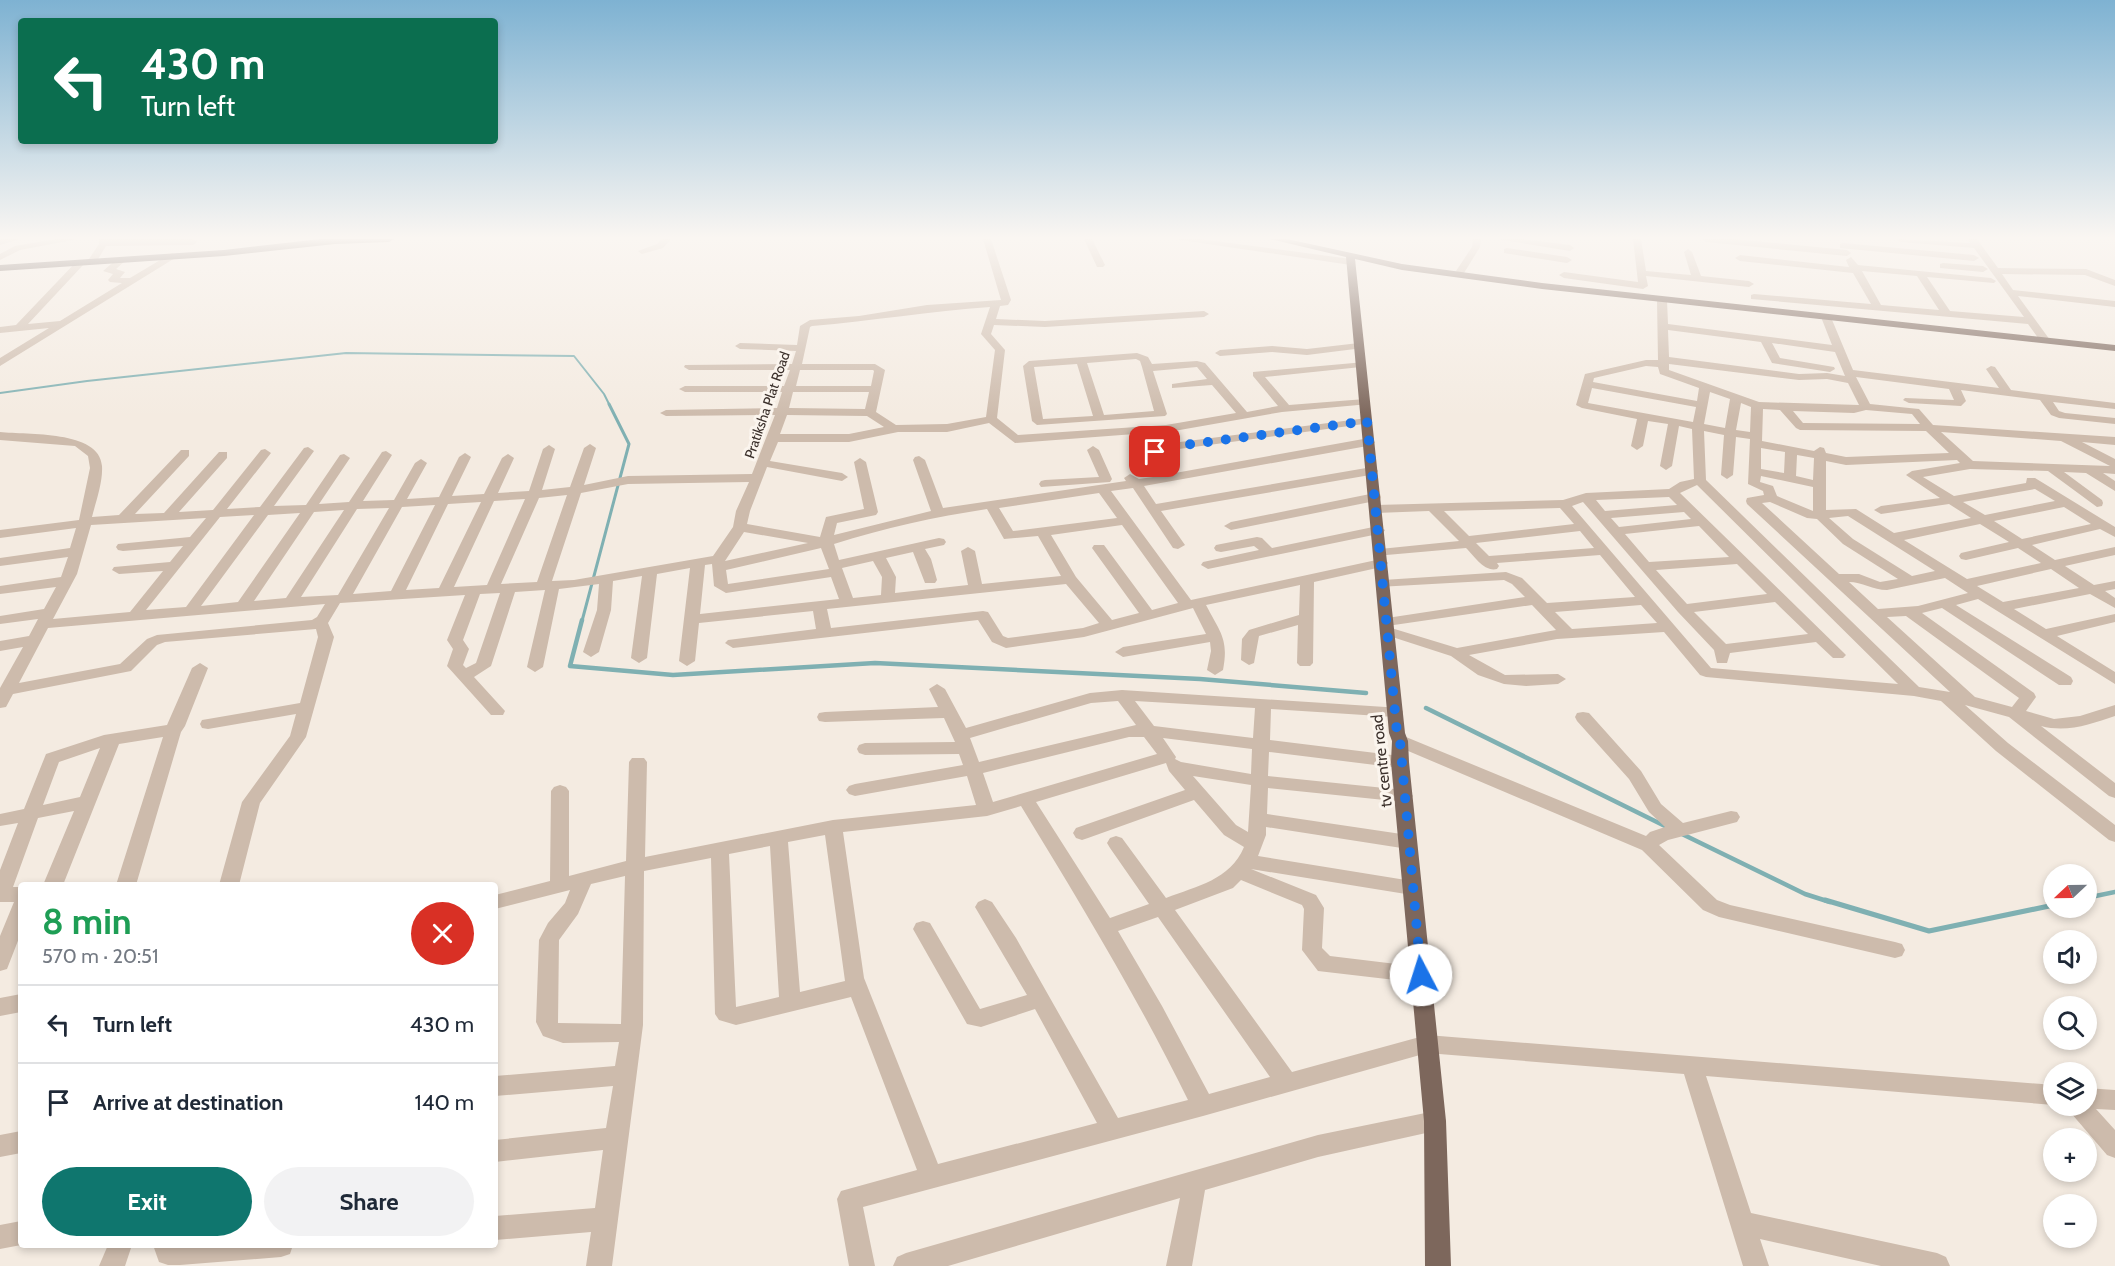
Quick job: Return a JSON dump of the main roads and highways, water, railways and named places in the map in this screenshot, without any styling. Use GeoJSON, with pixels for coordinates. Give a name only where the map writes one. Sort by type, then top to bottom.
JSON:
{"type":"FeatureCollection","features":[{"type":"Feature","properties":{"kind":"main road","name":"tv centre road"},"geometry":{"type":"LineString","coordinates":[[1354,298],[1395,712],[1400,741],[1400,762],[1435,1121],[1438,1266]]}},
{"type":"Feature","properties":{"kind":"main road"},"geometry":{"type":"LineString","coordinates":[[1651,298],[2115,346]]}},
{"type":"Feature","properties":{"kind":"main road"},"geometry":{"type":"LineString","coordinates":[[1715,298],[2038,338]]}},
{"type":"Feature","properties":{"kind":"waterway"},"geometry":{"type":"LineString","coordinates":[[0,393],[87,381],[346,353],[574,356],[604,394],[629,444],[582,621]]}},
{"type":"Feature","properties":{"kind":"waterway"},"geometry":{"type":"LineString","coordinates":[[582,620],[570,666],[673,675],[875,663],[1200,679],[1366,693]]}},
{"type":"Feature","properties":{"kind":"waterway"},"geometry":{"type":"LineString","coordinates":[[1426,708],[1665,826]]}},
{"type":"Feature","properties":{"kind":"waterway"},"geometry":{"type":"LineString","coordinates":[[1682,834],[1805,894],[1830,902]]}},
{"type":"Feature","properties":{"kind":"waterway"},"geometry":{"type":"LineString","coordinates":[[2097,896],[2115,892]]}},
{"type":"Feature","properties":{"kind":"waterway"},"geometry":{"type":"LineString","coordinates":[[1825,900],[1929,931],[2043,907]]}}]}
